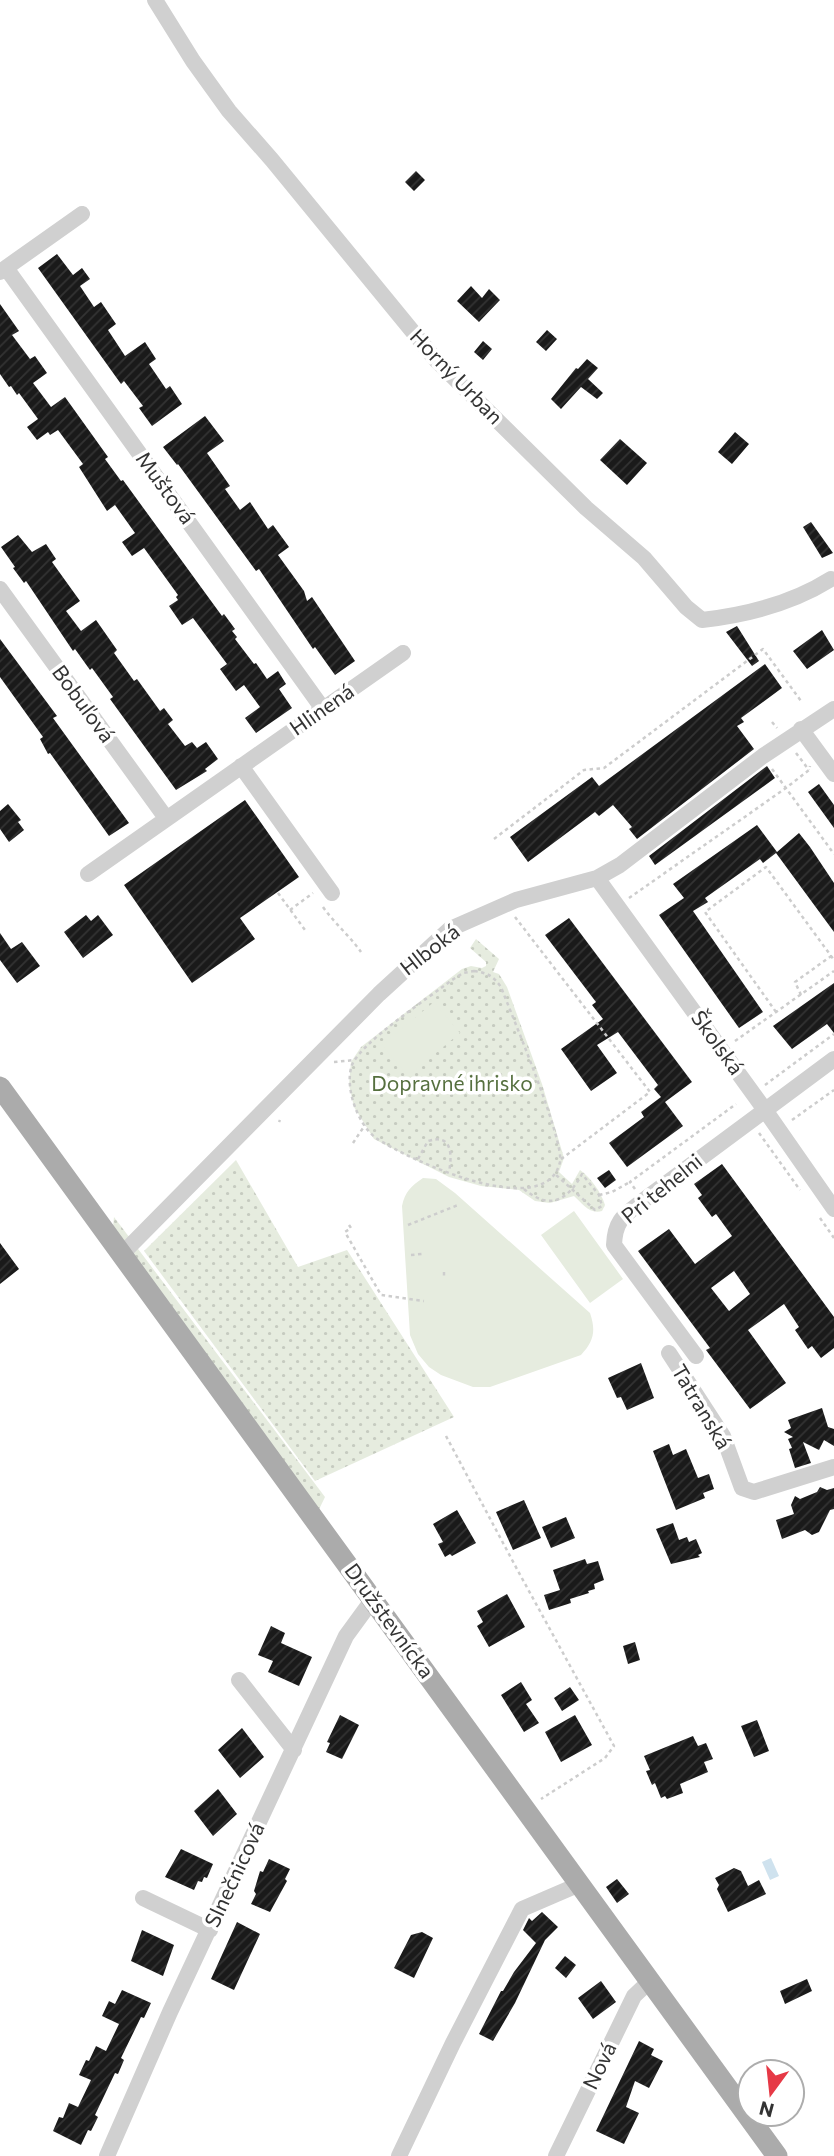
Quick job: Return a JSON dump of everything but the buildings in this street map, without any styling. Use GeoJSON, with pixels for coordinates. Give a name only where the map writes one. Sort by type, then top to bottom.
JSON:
{"type":"FeatureCollection","features":[{"type":"Feature","properties":{"kind":"main road","name":"Družstevnícka"},"geometry":{"type":"LineString","coordinates":[[0,1087],[777,2156]]}},
{"type":"Feature","properties":{"kind":"street","name":"Horný Urban"},"geometry":{"type":"LineString","coordinates":[[155,0],[193,61],[229,111],[436,360],[586,508],[644,558],[686,607],[702,620],[735,616],[810,593],[830,574]]}},
{"type":"Feature","properties":{"kind":"street","name":"Muštová"},"geometry":{"type":"LineString","coordinates":[[82,214],[3,270],[323,709]]}},
{"type":"Feature","properties":{"kind":"street","name":"Bobuľová"},"geometry":{"type":"LineString","coordinates":[[0,589],[166,818]]}},
{"type":"Feature","properties":{"kind":"street","name":"Hlinená"},"geometry":{"type":"LineString","coordinates":[[88,874],[403,653]]}},
{"type":"Feature","properties":{"kind":"street","name":"Hlboká"},"geometry":{"type":"LineString","coordinates":[[122,1254],[388,985],[450,929],[516,900],[597,878],[620,864],[763,756],[834,709]]}},
{"type":"Feature","properties":{"kind":"street"},"geometry":{"type":"LineString","coordinates":[[801,729],[834,774]]}},
{"type":"Feature","properties":{"kind":"street"},"geometry":{"type":"LineString","coordinates":[[241,766],[323,895]]}},
{"type":"Feature","properties":{"kind":"street","name":"Školská"},"geometry":{"type":"LineString","coordinates":[[597,878],[834,1209]]}},
{"type":"Feature","properties":{"kind":"street","name":"Pri tehelni"},"geometry":{"type":"LineString","coordinates":[[696,1356],[614,1245],[614,1229],[620,1220],[644,1200],[834,1059]]}},
{"type":"Feature","properties":{"kind":"street","name":"Tatranská"},"geometry":{"type":"LineString","coordinates":[[670,1353],[723,1436],[742,1488],[754,1492],[834,1466]]}},
{"type":"Feature","properties":{"kind":"street","name":"Slnečnicová"},"geometry":{"type":"LineString","coordinates":[[107,2156],[346,1636],[373,1599]]}},
{"type":"Feature","properties":{"kind":"street"},"geometry":{"type":"LineString","coordinates":[[239,1680],[294,1750]]}},
{"type":"Feature","properties":{"kind":"street"},"geometry":{"type":"LineString","coordinates":[[399,2156],[522,1909],[580,1884]]}},
{"type":"Feature","properties":{"kind":"street"},"geometry":{"type":"LineString","coordinates":[[143,1898],[209,1930]]}},
{"type":"Feature","properties":{"kind":"street","name":"Nová"},"geometry":{"type":"LineString","coordinates":[[555,2156],[634,1996],[650,1980]]}},
{"type":"Feature","properties":{"kind":"path"},"geometry":{"type":"LineString","coordinates":[[494,839],[584,771],[604,768],[763,649],[801,701]]}},
{"type":"Feature","properties":{"kind":"path"},"geometry":{"type":"LineString","coordinates":[[625,901],[809,770],[816,748]]}},
{"type":"Feature","properties":{"kind":"path"},"geometry":{"type":"LineString","coordinates":[[763,756],[834,854]]}},
{"type":"Feature","properties":{"kind":"path"},"geometry":{"type":"LineString","coordinates":[[776,1012],[705,912],[766,867],[833,957],[795,982],[801,995]]}},
{"type":"Feature","properties":{"kind":"path"},"geometry":{"type":"LineString","coordinates":[[278,893],[304,930]]}},
{"type":"Feature","properties":{"kind":"path"},"geometry":{"type":"LineString","coordinates":[[290,910],[323,895],[338,929],[346,932],[361,952]]}},
{"type":"Feature","properties":{"kind":"path"},"geometry":{"type":"LineString","coordinates":[[513,915],[650,1093],[560,1160]]}},
{"type":"Feature","properties":{"kind":"path"},"geometry":{"type":"LineString","coordinates":[[732,1043],[834,971]]}},
{"type":"Feature","properties":{"kind":"path"},"geometry":{"type":"LineString","coordinates":[[463,973],[486,973],[501,987],[538,1082],[559,1147],[560,1160],[555,1174],[543,1184],[524,1189],[480,1183],[418,1159],[376,1137],[365,1125],[352,1092],[350,1077],[355,1060],[364,1049],[452,980],[463,973]]}},
{"type":"Feature","properties":{"kind":"path"},"geometry":{"type":"LineString","coordinates":[[770,1081],[834,1034]]}},
{"type":"Feature","properties":{"kind":"path"},"geometry":{"type":"LineString","coordinates":[[326,1062],[355,1060]]}},
{"type":"Feature","properties":{"kind":"path"},"geometry":{"type":"LineString","coordinates":[[788,1123],[834,1090]]}},
{"type":"Feature","properties":{"kind":"path"},"geometry":{"type":"LineString","coordinates":[[599,1195],[612,1192],[630,1182],[736,1104]]}},
{"type":"Feature","properties":{"kind":"path"},"geometry":{"type":"LineString","coordinates":[[791,1110],[796,1117]]}},
{"type":"Feature","properties":{"kind":"path"},"geometry":{"type":"LineString","coordinates":[[353,1143],[365,1125]]}},
{"type":"Feature","properties":{"kind":"path"},"geometry":{"type":"LineString","coordinates":[[759,1133],[804,1196]]}},
{"type":"Feature","properties":{"kind":"path"},"geometry":{"type":"LineString","coordinates":[[418,1159],[428,1142],[435,1139],[443,1141],[450,1148],[452,1157],[449,1173]]}},
{"type":"Feature","properties":{"kind":"path"},"geometry":{"type":"LineString","coordinates":[[524,1189],[532,1196],[545,1200],[563,1199],[573,1191],[582,1174],[599,1195],[602,1206],[595,1210],[573,1191],[555,1174]]}},
{"type":"Feature","properties":{"kind":"path"},"geometry":{"type":"LineString","coordinates":[[630,1182],[644,1200]]}},
{"type":"Feature","properties":{"kind":"path"},"geometry":{"type":"LineString","coordinates":[[408,1226],[458,1205]]}},
{"type":"Feature","properties":{"kind":"path"},"geometry":{"type":"LineString","coordinates":[[819,1217],[834,1238]]}},
{"type":"Feature","properties":{"kind":"path"},"geometry":{"type":"LineString","coordinates":[[349,1225],[351,1228],[345,1232],[381,1295],[424,1301]]}},
{"type":"Feature","properties":{"kind":"path"},"geometry":{"type":"LineString","coordinates":[[411,1255],[422,1254]]}},
{"type":"Feature","properties":{"kind":"path"},"geometry":{"type":"LineString","coordinates":[[443,1272],[444,1279]]}},
{"type":"Feature","properties":{"kind":"path"},"geometry":{"type":"LineString","coordinates":[[446,1436],[614,1746],[605,1758],[526,1809]]}},
{"type":"Feature","properties":{"kind":"green space","name":"Dopravné ihrisko"},"geometry":{"type":"Polygon","coordinates":[[[476,939],[499,959],[493,972],[499,974],[507,987],[542,1084],[564,1158],[559,1172],[572,1184],[580,1170],[584,1173],[601,1195],[605,1205],[602,1211],[590,1210],[574,1196],[550,1203],[535,1201],[519,1190],[481,1186],[449,1177],[374,1139],[354,1107],[349,1085],[351,1062],[361,1047],[462,969],[486,966],[486,962],[470,948],[476,939]]]}},
{"type":"Feature","properties":{"kind":"green space"},"geometry":{"type":"Polygon","coordinates":[[[434,1002],[460,1033],[408,1076],[382,1045],[434,1002]]]}},
{"type":"Feature","properties":{"kind":"green space"},"geometry":{"type":"Polygon","coordinates":[[[236,1160],[298,1267],[347,1250],[454,1417],[315,1481],[144,1251],[236,1160]]]}},
{"type":"Feature","properties":{"kind":"green space"},"geometry":{"type":"Polygon","coordinates":[[[423,1178],[436,1179],[455,1193],[590,1313],[593,1336],[581,1355],[490,1387],[473,1387],[441,1375],[429,1367],[418,1354],[410,1335],[402,1206],[409,1190],[423,1178]]]}},
{"type":"Feature","properties":{"kind":"green space"},"geometry":{"type":"Polygon","coordinates":[[[574,1211],[623,1279],[590,1303],[541,1235],[574,1211]]]}},
{"type":"Feature","properties":{"kind":"green space"},"geometry":{"type":"Polygon","coordinates":[[[114,1217],[325,1497],[310,1528],[110,1254],[114,1217]]]}},
{"type":"Feature","properties":{"kind":"water"},"geometry":{"type":"Polygon","coordinates":[[[771,1858],[779,1876],[770,1880],[762,1862],[771,1858]]]}}]}
